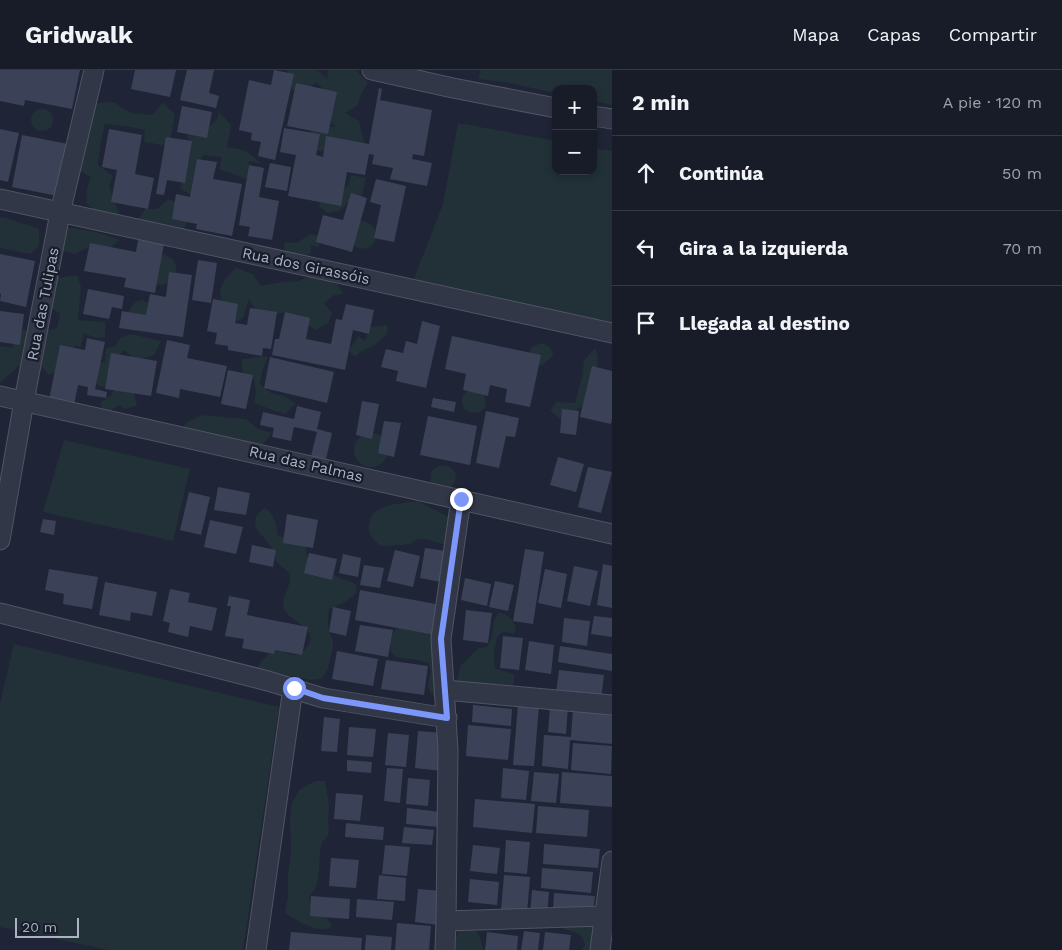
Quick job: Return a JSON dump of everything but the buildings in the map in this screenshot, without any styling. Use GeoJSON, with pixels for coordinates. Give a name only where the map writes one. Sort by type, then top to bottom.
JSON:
{"type":"FeatureCollection","features":[{"type":"Feature","properties":{"kind":"street","name":"Rua das Tulipas"},"geometry":{"type":"LineString","coordinates":[[0,540],[60,213],[94,70]]}},
{"type":"Feature","properties":{"kind":"street"},"geometry":{"type":"LineString","coordinates":[[372,70],[552,107]]}},
{"type":"Feature","properties":{"kind":"street"},"geometry":{"type":"LineString","coordinates":[[597,117],[612,120]]}},
{"type":"Feature","properties":{"kind":"street","name":"Rua dos Girassóis"},"geometry":{"type":"LineString","coordinates":[[0,199],[612,332]]}},
{"type":"Feature","properties":{"kind":"street","name":"Rua das Palmas"},"geometry":{"type":"LineString","coordinates":[[0,396],[612,534]]}},
{"type":"Feature","properties":{"kind":"street"},"geometry":{"type":"LineString","coordinates":[[445,950],[448,750],[441,639],[461,499]]}},
{"type":"Feature","properties":{"kind":"street"},"geometry":{"type":"LineString","coordinates":[[0,613],[294,688],[323,698],[447,718]]}},
{"type":"Feature","properties":{"kind":"street"},"geometry":{"type":"LineString","coordinates":[[256,950],[294,688]]}},
{"type":"Feature","properties":{"kind":"street"},"geometry":{"type":"LineString","coordinates":[[444,690],[612,706]]}},
{"type":"Feature","properties":{"kind":"street"},"geometry":{"type":"LineString","coordinates":[[600,950],[612,861]]}},
{"type":"Feature","properties":{"kind":"street"},"geometry":{"type":"LineString","coordinates":[[446,921],[604,916]]}},
{"type":"Feature","properties":{"kind":"shaded area"},"geometry":{"type":"Polygon","coordinates":[[[289,70],[315,70],[327,79],[328,70],[356,70],[368,83],[362,92],[357,106],[345,113],[359,121],[364,143],[329,152],[317,151],[310,147],[311,131],[322,127],[336,127],[325,116],[328,92],[316,83],[297,96],[285,79],[289,70]]]}},
{"type":"Feature","properties":{"kind":"shaded area"},"geometry":{"type":"Polygon","coordinates":[[[481,70],[612,70],[612,105],[597,102],[597,85],[552,85],[552,92],[505,82],[478,79],[481,70]]]}},
{"type":"Feature","properties":{"kind":"shaded area"},"geometry":{"type":"Polygon","coordinates":[[[115,103],[131,113],[152,115],[163,103],[175,114],[169,146],[144,142],[145,130],[105,124],[98,165],[113,176],[109,187],[119,213],[104,218],[86,203],[87,188],[91,177],[78,170],[91,104],[115,103]]]}},
{"type":"Feature","properties":{"kind":"shaded area"},"geometry":{"type":"Polygon","coordinates":[[[42,109],[50,112],[53,120],[50,128],[42,131],[34,128],[31,120],[34,112],[42,109]]]}},
{"type":"Feature","properties":{"kind":"shaded area"},"geometry":{"type":"Polygon","coordinates":[[[219,112],[231,125],[227,147],[244,150],[262,164],[249,161],[247,179],[219,169],[222,157],[204,155],[197,163],[194,196],[180,189],[184,174],[186,152],[192,142],[187,137],[189,130],[203,131],[216,121],[219,112]]]}},
{"type":"Feature","properties":{"kind":"shaded area"},"geometry":{"type":"Polygon","coordinates":[[[458,123],[552,140],[552,175],[597,175],[597,149],[612,151],[612,324],[412,284],[443,204],[458,123]]]}},
{"type":"Feature","properties":{"kind":"shaded area"},"geometry":{"type":"Polygon","coordinates":[[[351,175],[366,178],[361,199],[352,199],[339,211],[328,213],[319,206],[321,196],[348,186],[351,175]]]}},
{"type":"Feature","properties":{"kind":"shaded area"},"geometry":{"type":"Polygon","coordinates":[[[169,199],[177,203],[188,219],[182,232],[137,221],[145,209],[157,209],[169,199]]]}},
{"type":"Feature","properties":{"kind":"shaded area"},"geometry":{"type":"Polygon","coordinates":[[[0,217],[39,229],[39,246],[31,254],[0,248],[0,217]]]}},
{"type":"Feature","properties":{"kind":"shaded area"},"geometry":{"type":"Polygon","coordinates":[[[362,221],[374,227],[376,232],[374,242],[365,249],[352,244],[357,222],[362,221]]]}},
{"type":"Feature","properties":{"kind":"shaded area"},"geometry":{"type":"Polygon","coordinates":[[[59,226],[96,232],[120,240],[111,247],[86,248],[75,254],[58,250],[59,226]]]}},
{"type":"Feature","properties":{"kind":"shaded area"},"geometry":{"type":"Polygon","coordinates":[[[310,234],[323,237],[318,247],[311,245],[311,253],[302,257],[284,252],[285,242],[297,243],[310,234]]]}},
{"type":"Feature","properties":{"kind":"shaded area"},"geometry":{"type":"Polygon","coordinates":[[[162,254],[170,257],[176,268],[172,280],[160,285],[152,283],[162,254]]]}},
{"type":"Feature","properties":{"kind":"shaded area"},"geometry":{"type":"Polygon","coordinates":[[[236,267],[252,274],[261,286],[299,281],[310,275],[338,285],[343,294],[334,295],[324,303],[332,313],[328,323],[315,330],[285,312],[263,317],[256,311],[249,299],[243,318],[232,324],[222,303],[220,290],[224,281],[236,267]]]}},
{"type":"Feature","properties":{"kind":"shaded area"},"geometry":{"type":"Polygon","coordinates":[[[77,275],[81,287],[78,320],[105,322],[105,337],[95,338],[84,333],[81,347],[75,346],[69,361],[48,375],[35,357],[44,330],[57,329],[60,314],[47,305],[49,288],[57,278],[77,275]]]}},
{"type":"Feature","properties":{"kind":"shaded area"},"geometry":{"type":"Polygon","coordinates":[[[142,300],[149,303],[150,316],[127,312],[130,311],[134,303],[142,300]]]}},
{"type":"Feature","properties":{"kind":"shaded area"},"geometry":{"type":"Polygon","coordinates":[[[387,325],[387,334],[375,345],[360,352],[355,357],[346,349],[353,345],[358,336],[365,341],[370,327],[387,325]]]}},
{"type":"Feature","properties":{"kind":"shaded area"},"geometry":{"type":"Polygon","coordinates":[[[24,329],[35,341],[21,364],[0,383],[0,346],[13,348],[13,336],[24,329]]]}},
{"type":"Feature","properties":{"kind":"shaded area"},"geometry":{"type":"Polygon","coordinates":[[[131,334],[161,341],[154,355],[137,360],[124,350],[116,358],[111,386],[100,387],[90,377],[96,366],[105,361],[106,348],[115,347],[120,338],[131,334]]]}},
{"type":"Feature","properties":{"kind":"shaded area"},"geometry":{"type":"Polygon","coordinates":[[[542,343],[549,347],[554,355],[541,366],[528,359],[531,347],[542,343]]]}},
{"type":"Feature","properties":{"kind":"shaded area"},"geometry":{"type":"Polygon","coordinates":[[[595,348],[598,356],[596,387],[589,406],[578,408],[564,422],[550,411],[556,402],[575,403],[584,361],[595,348]]]}},
{"type":"Feature","properties":{"kind":"shaded area"},"geometry":{"type":"Polygon","coordinates":[[[268,356],[263,368],[260,384],[271,393],[284,396],[296,403],[285,414],[254,403],[256,393],[254,379],[244,377],[242,359],[268,356]]]}},
{"type":"Feature","properties":{"kind":"shaded area"},"geometry":{"type":"Polygon","coordinates":[[[118,386],[133,389],[137,405],[125,409],[120,405],[111,410],[102,410],[100,403],[111,395],[118,386]]]}},
{"type":"Feature","properties":{"kind":"shaded area"},"geometry":{"type":"Polygon","coordinates":[[[470,390],[484,395],[486,403],[484,408],[475,413],[465,410],[462,405],[463,396],[470,390]]]}},
{"type":"Feature","properties":{"kind":"shaded area"},"geometry":{"type":"Polygon","coordinates":[[[202,415],[246,419],[257,428],[272,433],[257,451],[182,428],[189,421],[202,415]]]}},
{"type":"Feature","properties":{"kind":"shaded area"},"geometry":{"type":"Polygon","coordinates":[[[371,433],[383,438],[388,450],[383,462],[371,467],[359,462],[354,450],[359,438],[371,433]]]}},
{"type":"Feature","properties":{"kind":"shaded area"},"geometry":{"type":"Polygon","coordinates":[[[64,440],[190,469],[173,541],[43,512],[64,440]]]}},
{"type":"Feature","properties":{"kind":"shaded area"},"geometry":{"type":"Polygon","coordinates":[[[442,465],[452,468],[456,475],[454,483],[447,490],[432,484],[431,481],[433,470],[442,465]]]}},
{"type":"Feature","properties":{"kind":"shaded area"},"geometry":{"type":"Polygon","coordinates":[[[417,501],[449,517],[446,545],[418,539],[408,544],[382,546],[371,536],[369,528],[373,514],[382,508],[394,504],[417,501]]]}},
{"type":"Feature","properties":{"kind":"shaded area"},"geometry":{"type":"Polygon","coordinates":[[[265,508],[273,516],[278,536],[292,538],[305,544],[306,553],[312,567],[330,572],[356,585],[356,593],[353,596],[329,609],[328,623],[333,646],[328,668],[320,679],[311,680],[293,676],[276,677],[257,669],[265,658],[277,649],[293,655],[300,654],[307,647],[310,640],[307,630],[287,614],[284,609],[283,605],[290,575],[278,563],[273,550],[255,525],[257,515],[265,508]]]}},
{"type":"Feature","properties":{"kind":"shaded area"},"geometry":{"type":"Polygon","coordinates":[[[498,613],[505,614],[510,618],[516,630],[513,634],[501,633],[497,638],[494,665],[496,669],[514,674],[514,683],[507,688],[498,684],[490,686],[459,684],[457,681],[460,667],[478,648],[487,647],[492,637],[494,620],[498,613]]]}},
{"type":"Feature","properties":{"kind":"shaded area"},"geometry":{"type":"Polygon","coordinates":[[[401,626],[429,628],[448,650],[451,657],[452,671],[446,687],[437,698],[429,690],[430,668],[428,663],[398,657],[392,653],[392,637],[401,626]]]}},
{"type":"Feature","properties":{"kind":"shaded area"},"geometry":{"type":"Polygon","coordinates":[[[14,644],[279,707],[243,950],[108,950],[0,927],[0,703],[14,644]]]}},
{"type":"Feature","properties":{"kind":"shaded area"},"geometry":{"type":"Polygon","coordinates":[[[315,781],[325,781],[329,805],[329,833],[321,846],[318,881],[309,900],[332,924],[330,928],[325,929],[314,928],[302,923],[286,914],[285,910],[288,897],[291,850],[291,805],[299,790],[315,781]]]}},
{"type":"Feature","properties":{"kind":"shaded area"},"geometry":{"type":"Polygon","coordinates":[[[568,921],[594,925],[603,950],[581,950],[585,945],[581,936],[561,927],[568,921]]]}},
{"type":"Feature","properties":{"kind":"shaded area"},"geometry":{"type":"Polygon","coordinates":[[[468,925],[479,935],[483,950],[455,950],[456,937],[460,928],[468,925]]]}},
{"type":"Feature","properties":{"kind":"route"},"geometry":{"type":"LineString","coordinates":[[294,688],[323,698],[447,718],[441,639],[461,499]]}}]}
